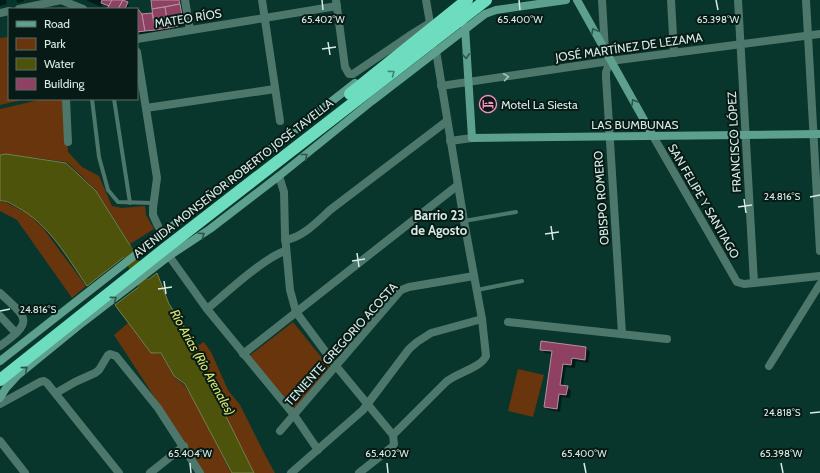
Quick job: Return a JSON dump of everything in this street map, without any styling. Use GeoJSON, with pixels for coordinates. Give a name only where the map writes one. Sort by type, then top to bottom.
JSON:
{"type":"FeatureCollection","features":[{"type":"Feature","properties":{"kind":"highway","name":"AVENIDA MONSEÑOR ROBERTO JOSÉ TAVELLA"},"geometry":{"type":"LineString","coordinates":[[0,370],[76,314],[486,0]]}},
{"type":"Feature","properties":{"kind":"highway","name":"AVENIDA MONSEÑOR ROBERTO JOSÉ TAVELLA"},"geometry":{"type":"LineString","coordinates":[[160,249],[464,1]]}},
{"type":"Feature","properties":{"kind":"highway","name":"AVENIDA MONSEÑOR ROBERTO JOSÉ TAVELLA"},"geometry":{"type":"LineString","coordinates":[[0,380],[76,314]]}},
{"type":"Feature","properties":{"kind":"street"},"geometry":{"type":"LineString","coordinates":[[24,8],[61,0],[81,8]]}},
{"type":"Feature","properties":{"kind":"street"},"geometry":{"type":"LineString","coordinates":[[186,0],[190,30]]}},
{"type":"Feature","properties":{"kind":"street"},"geometry":{"type":"LineString","coordinates":[[262,0],[280,121]]}},
{"type":"Feature","properties":{"kind":"street"},"geometry":{"type":"LineString","coordinates":[[426,0],[430,23]]}},
{"type":"Feature","properties":{"kind":"street"},"geometry":{"type":"LineString","coordinates":[[160,249],[210,229],[280,176],[436,51],[485,14],[491,11],[566,0]]}},
{"type":"Feature","properties":{"kind":"street","name":"SAN FELIPE Y SANTIAGO"},"geometry":{"type":"LineString","coordinates":[[577,0],[610,61],[735,280],[744,284],[754,283]]}},
{"type":"Feature","properties":{"kind":"street"},"geometry":{"type":"LineString","coordinates":[[602,0],[605,52]]}},
{"type":"Feature","properties":{"kind":"street"},"geometry":{"type":"LineString","coordinates":[[671,0],[674,53]]}},
{"type":"Feature","properties":{"kind":"street","name":"FRANCISCO LÓPEZ"},"geometry":{"type":"LineString","coordinates":[[738,0],[754,283]]}},
{"type":"Feature","properties":{"kind":"street"},"geometry":{"type":"LineString","coordinates":[[806,0],[817,134],[820,251]]}},
{"type":"Feature","properties":{"kind":"street"},"geometry":{"type":"LineString","coordinates":[[337,3],[345,67],[349,74],[358,72],[409,36],[464,1]]}},
{"type":"Feature","properties":{"kind":"street"},"geometry":{"type":"LineString","coordinates":[[464,1],[472,138]]}},
{"type":"Feature","properties":{"kind":"street","name":"MATEO RÍOS"},"geometry":{"type":"LineString","coordinates":[[138,39],[264,18],[337,3]]}},
{"type":"Feature","properties":{"kind":"street"},"geometry":{"type":"LineString","coordinates":[[160,249],[430,23]]}},
{"type":"Feature","properties":{"kind":"street","name":"JOSÉ MARTÍNEZ DE LEZAMA"},"geometry":{"type":"LineString","coordinates":[[441,86],[610,61],[820,34]]}},
{"type":"Feature","properties":{"kind":"street"},"geometry":{"type":"LineString","coordinates":[[393,435],[449,379],[481,363],[485,358],[486,352],[482,319],[450,141],[436,51]]}},
{"type":"Feature","properties":{"kind":"street"},"geometry":{"type":"LineString","coordinates":[[138,58],[157,178],[153,203],[153,215],[158,226]]}},
{"type":"Feature","properties":{"kind":"street","name":"OBISPO ROMERO"},"geometry":{"type":"LineString","coordinates":[[610,61],[606,72],[606,77],[622,334]]}},
{"type":"Feature","properties":{"kind":"street"},"geometry":{"type":"LineString","coordinates":[[146,108],[275,89]]}},
{"type":"Feature","properties":{"kind":"street"},"geometry":{"type":"LineString","coordinates":[[66,100],[68,142]]}},
{"type":"Feature","properties":{"kind":"street"},"geometry":{"type":"LineString","coordinates":[[285,240],[296,237],[318,221],[330,210],[447,120]]}},
{"type":"Feature","properties":{"kind":"street","name":"LAS BUMBUNAS"},"geometry":{"type":"LineString","coordinates":[[450,141],[472,138],[817,134]]}},
{"type":"Feature","properties":{"kind":"street"},"geometry":{"type":"LineString","coordinates":[[280,176],[284,192],[285,240],[290,290],[296,312],[336,366],[393,435],[394,444],[392,447],[359,473]]}},
{"type":"Feature","properties":{"kind":"street"},"geometry":{"type":"LineString","coordinates":[[243,354],[458,185]]}},
{"type":"Feature","properties":{"kind":"street"},"geometry":{"type":"LineString","coordinates":[[160,249],[243,354],[294,415],[318,450]]}},
{"type":"Feature","properties":{"kind":"street"},"geometry":{"type":"LineString","coordinates":[[207,309],[265,262],[279,253],[286,252]]}},
{"type":"Feature","properties":{"kind":"street","name":"TENIENTE GREGORIO ACOSTA"},"geometry":{"type":"LineString","coordinates":[[280,431],[401,290],[409,287],[474,276]]}},
{"type":"Feature","properties":{"kind":"street"},"geometry":{"type":"LineString","coordinates":[[754,283],[820,276]]}},
{"type":"Feature","properties":{"kind":"street"},"geometry":{"type":"LineString","coordinates":[[769,366],[820,284]]}},
{"type":"Feature","properties":{"kind":"street"},"geometry":{"type":"LineString","coordinates":[[0,292],[23,315],[24,321],[16,333],[0,346]]}},
{"type":"Feature","properties":{"kind":"street"},"geometry":{"type":"LineString","coordinates":[[0,361],[76,314]]}},
{"type":"Feature","properties":{"kind":"street"},"geometry":{"type":"LineString","coordinates":[[0,398],[6,388],[76,314]]}},
{"type":"Feature","properties":{"kind":"street"},"geometry":{"type":"LineString","coordinates":[[0,316],[16,333]]}},
{"type":"Feature","properties":{"kind":"street"},"geometry":{"type":"LineString","coordinates":[[291,473],[363,410],[409,349],[416,342],[431,332],[482,319]]}},
{"type":"Feature","properties":{"kind":"street"},"geometry":{"type":"LineString","coordinates":[[508,322],[667,339]]}},
{"type":"Feature","properties":{"kind":"street"},"geometry":{"type":"LineString","coordinates":[[56,394],[75,382],[95,373],[99,370],[108,355],[113,354],[150,397],[184,446],[200,473]]}},
{"type":"Feature","properties":{"kind":"street"},"geometry":{"type":"LineString","coordinates":[[0,404],[44,381],[119,473]]}},
{"type":"Feature","properties":{"kind":"street"},"geometry":{"type":"LineString","coordinates":[[0,441],[25,473]]}},
{"type":"Feature","properties":{"kind":"street"},"geometry":{"type":"LineString","coordinates":[[150,473],[184,446]]}},
{"type":"Feature","properties":{"kind":"lane"},"geometry":{"type":"LineString","coordinates":[[92,100],[99,157],[108,190],[118,202],[153,203]]}},
{"type":"Feature","properties":{"kind":"lane"},"geometry":{"type":"LineString","coordinates":[[114,100],[130,203]]}},
{"type":"Feature","properties":{"kind":"lane"},"geometry":{"type":"LineString","coordinates":[[464,221],[516,212]]}},
{"type":"Feature","properties":{"kind":"lane"},"geometry":{"type":"LineString","coordinates":[[476,290],[522,282]]}},
{"type":"Feature","properties":{"kind":"green space"},"geometry":{"type":"Polygon","coordinates":[[[8,37],[8,100],[22,100],[0,105],[0,38],[8,37]]]}},
{"type":"Feature","properties":{"kind":"green space"},"geometry":{"type":"Polygon","coordinates":[[[39,100],[65,100],[68,152],[82,167],[99,176],[112,206],[122,208],[145,206],[146,215],[154,229],[130,244],[96,190],[67,162],[0,154],[0,109],[39,100]]]}},
{"type":"Feature","properties":{"kind":"green space"},"geometry":{"type":"Polygon","coordinates":[[[0,202],[5,202],[28,214],[43,228],[86,286],[72,298],[17,220],[0,211],[0,202]]]}},
{"type":"Feature","properties":{"kind":"green space"},"geometry":{"type":"Polygon","coordinates":[[[293,322],[330,368],[293,411],[249,356],[293,322]]]}},
{"type":"Feature","properties":{"kind":"green space"},"geometry":{"type":"Polygon","coordinates":[[[128,323],[151,353],[161,354],[174,377],[184,385],[195,402],[231,473],[204,473],[114,335],[128,323]]]}},
{"type":"Feature","properties":{"kind":"green space"},"geometry":{"type":"Polygon","coordinates":[[[204,342],[211,352],[228,390],[240,405],[275,473],[254,473],[198,363],[197,346],[204,342]]]}},
{"type":"Feature","properties":{"kind":"green space"},"geometry":{"type":"Polygon","coordinates":[[[518,369],[544,375],[533,417],[508,411],[518,369]]]}},
{"type":"Feature","properties":{"kind":"water"},"geometry":{"type":"Polygon","coordinates":[[[6,154],[66,163],[96,191],[133,250],[87,286],[56,242],[39,222],[11,204],[5,201],[0,201],[0,155],[6,154]]]}},
{"type":"Feature","properties":{"kind":"water"},"geometry":{"type":"Polygon","coordinates":[[[157,273],[169,304],[197,346],[197,363],[211,386],[254,473],[232,473],[185,384],[174,376],[161,353],[151,353],[115,305],[157,273]]]}},
{"type":"Feature","properties":{"kind":"building"},"geometry":{"type":"Polygon","coordinates":[[[102,0],[112,0],[109,6],[101,3],[102,0]]]}},
{"type":"Feature","properties":{"kind":"building"},"geometry":{"type":"Polygon","coordinates":[[[112,0],[123,0],[119,8],[108,8],[112,0]]]}},
{"type":"Feature","properties":{"kind":"building"},"geometry":{"type":"Polygon","coordinates":[[[123,0],[128,2],[125,8],[119,8],[123,0]]]}},
{"type":"Feature","properties":{"kind":"building"},"geometry":{"type":"Polygon","coordinates":[[[151,0],[179,0],[180,4],[152,9],[151,0]]]}},
{"type":"Feature","properties":{"kind":"building"},"geometry":{"type":"Polygon","coordinates":[[[180,4],[183,21],[178,26],[168,28],[165,7],[180,4]]]}},
{"type":"Feature","properties":{"kind":"building"},"geometry":{"type":"Polygon","coordinates":[[[165,7],[168,28],[155,30],[152,9],[165,7]]]}},
{"type":"Feature","properties":{"kind":"building"},"geometry":{"type":"Polygon","coordinates":[[[138,9],[142,14],[145,31],[138,32],[138,9]]]}},
{"type":"Feature","properties":{"kind":"building"},"geometry":{"type":"Polygon","coordinates":[[[152,13],[155,30],[145,31],[142,14],[152,13]]]}},
{"type":"Feature","properties":{"kind":"building"},"geometry":{"type":"Polygon","coordinates":[[[541,341],[586,347],[585,360],[572,358],[571,365],[563,364],[560,385],[568,386],[566,395],[559,394],[557,409],[544,407],[552,351],[540,350],[541,341]]]}},
{"type":"Feature","properties":{"kind":"waterway","name":"Río Arias (Río Arenales)"},"geometry":{"type":"LineString","coordinates":[[124,248],[128,252],[150,297]]}},
{"type":"Feature","properties":{"kind":"place","name":"Motel La Siesta"},"geometry":{"type":"Point","coordinates":[488,104]}},
{"type":"Feature","properties":{"kind":"district","name":"Barrio 23 de Agosto"},"geometry":{"type":"Point","coordinates":[439,222]}}]}
